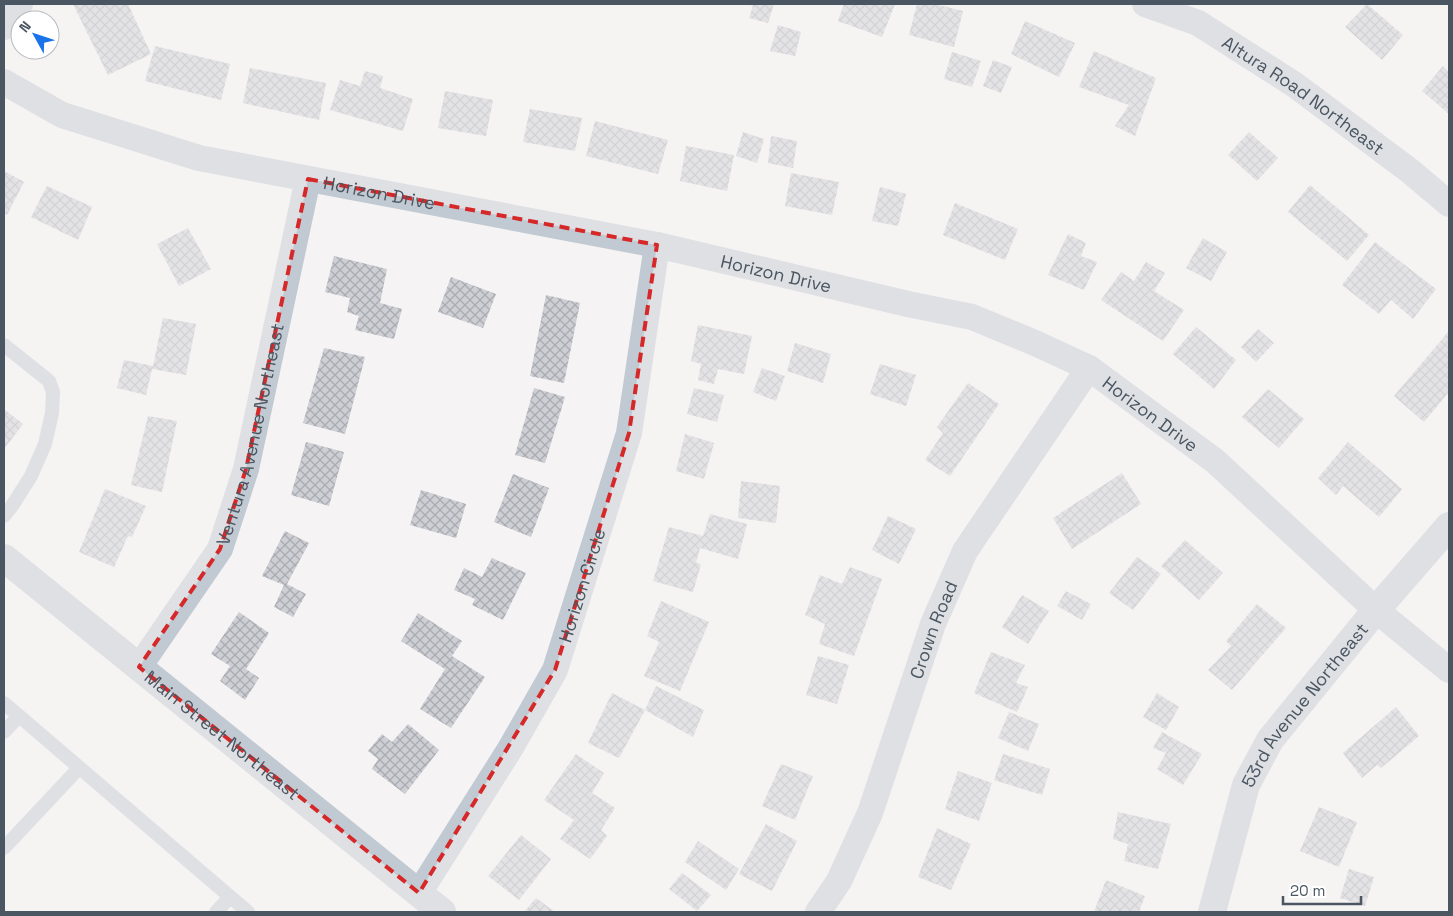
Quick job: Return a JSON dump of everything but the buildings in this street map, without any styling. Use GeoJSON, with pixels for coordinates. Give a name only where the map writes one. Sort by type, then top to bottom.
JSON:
{"type":"FeatureCollection","features":[{"type":"Feature","properties":{"kind":"street"},"geometry":{"type":"LineString","coordinates":[[4,27],[20,4]]}},
{"type":"Feature","properties":{"kind":"street","name":"Altura Road Northeast"},"geometry":{"type":"LineString","coordinates":[[1145,4],[1198,23],[1296,85],[1410,171],[1449,204]]}},
{"type":"Feature","properties":{"kind":"street","name":"Horizon Drive"},"geometry":{"type":"LineString","coordinates":[[4,82],[62,115],[199,158],[657,245],[908,304],[972,317],[1089,368],[1215,461],[1376,610],[1449,670]]}},
{"type":"Feature","properties":{"kind":"street","name":"Ventura Avenue Northeast"},"geometry":{"type":"LineString","coordinates":[[139,667],[220,549],[246,469],[308,179]]}},
{"type":"Feature","properties":{"kind":"street","name":"Horizon Circle"},"geometry":{"type":"LineString","coordinates":[[419,893],[510,749],[555,670],[628,433],[657,245]]}},
{"type":"Feature","properties":{"kind":"street","name":"Crown Road"},"geometry":{"type":"LineString","coordinates":[[818,912],[839,880],[870,813],[933,624],[965,551],[1089,368]]}},
{"type":"Feature","properties":{"kind":"street","name":"53rd Avenue Northeast"},"geometry":{"type":"LineString","coordinates":[[1212,912],[1246,785],[1270,740],[1376,610],[1449,526]]}},
{"type":"Feature","properties":{"kind":"street","name":"Main Street Northeast"},"geometry":{"type":"LineString","coordinates":[[4,558],[442,912]]}},
{"type":"Feature","properties":{"kind":"lane"},"geometry":{"type":"LineString","coordinates":[[4,345],[48,381],[54,392],[52,413],[45,444],[32,476],[4,516]]}},
{"type":"Feature","properties":{"kind":"lane"},"geometry":{"type":"LineString","coordinates":[[4,703],[248,912]]}},
{"type":"Feature","properties":{"kind":"lane"},"geometry":{"type":"LineString","coordinates":[[4,732],[19,716]]}},
{"type":"Feature","properties":{"kind":"lane"},"geometry":{"type":"LineString","coordinates":[[4,848],[79,768]]}},
{"type":"Feature","properties":{"kind":"lane"},"geometry":{"type":"LineString","coordinates":[[216,912],[230,897]]}},
{"type":"Feature","properties":{"kind":"highlighted area"},"geometry":{"type":"Polygon","coordinates":[[[308,179],[657,245],[629,433],[555,670],[419,893],[139,667],[220,549],[246,469],[308,179]]]}}]}
